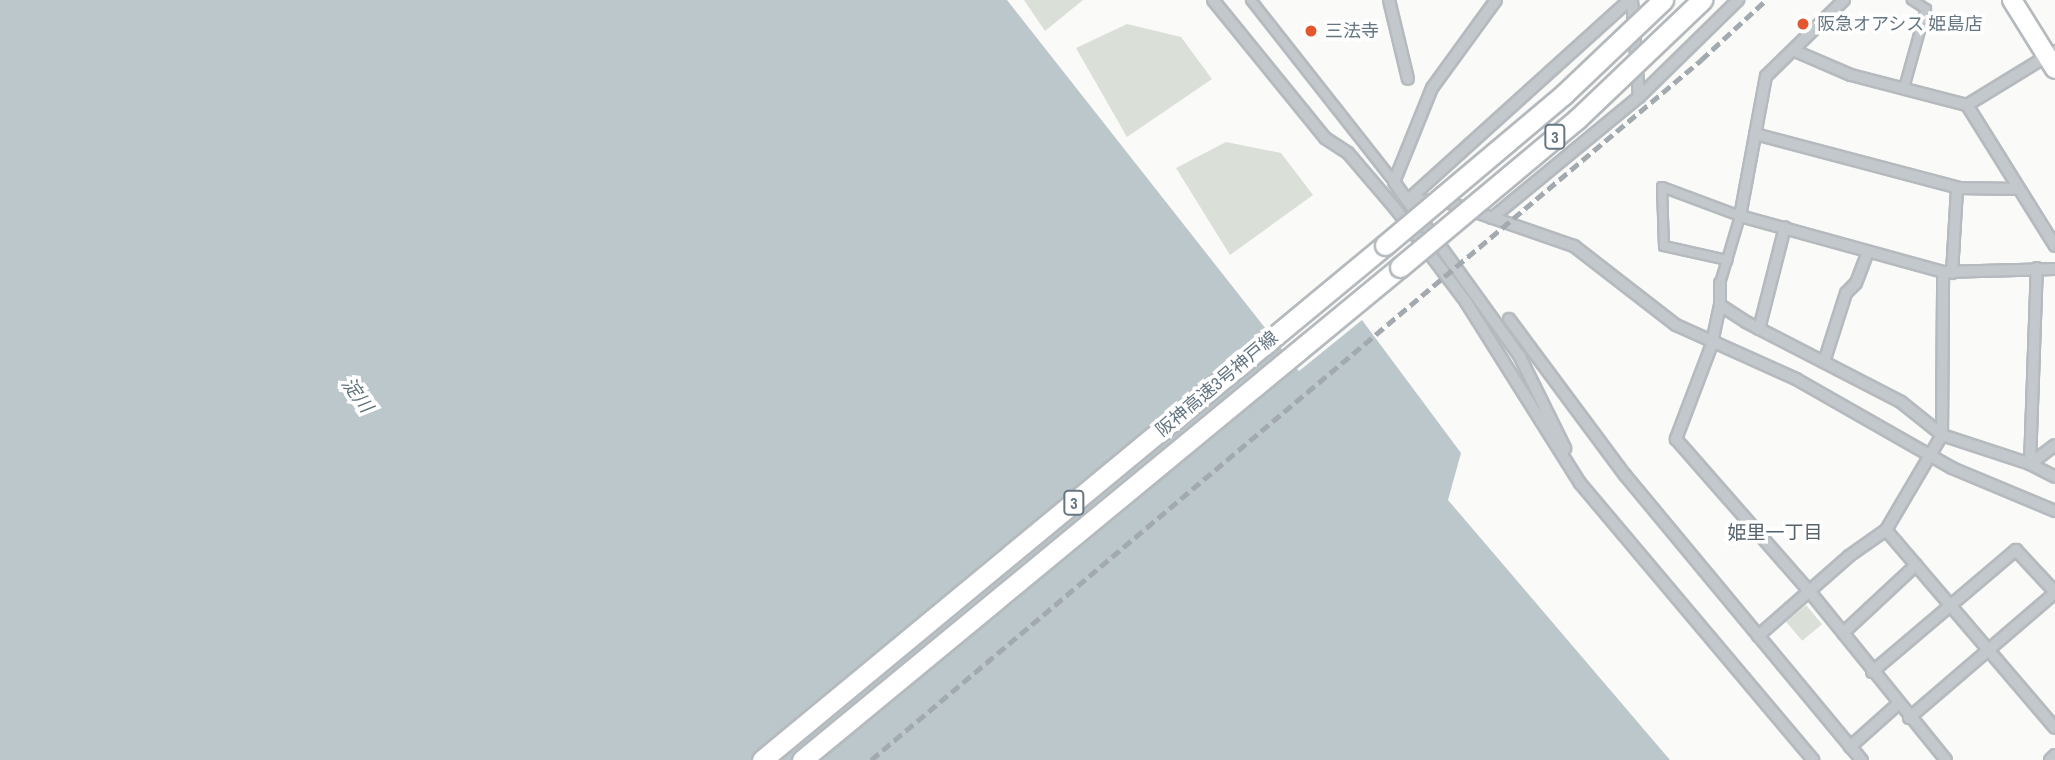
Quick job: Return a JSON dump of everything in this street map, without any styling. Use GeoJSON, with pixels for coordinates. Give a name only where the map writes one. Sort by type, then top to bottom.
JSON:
{"type":"FeatureCollection","features":[{"type":"Feature","properties":{"kind":"highway","name":"阪神高速3号神戸線"},"geometry":{"type":"LineString","coordinates":[[762,760],[1385,246],[1563,95],[1664,0]]}},
{"type":"Feature","properties":{"kind":"highway","name":"阪神高速3号神戸線"},"geometry":{"type":"LineString","coordinates":[[802,760],[1642,61],[1702,0]]}},
{"type":"Feature","properties":{"kind":"highway","name":"3"},"geometry":{"type":"LineString","coordinates":[[1642,61],[1710,0]]}},
{"type":"Feature","properties":{"kind":"main road"},"geometry":{"type":"LineString","coordinates":[[2012,0],[2052,59]]}},
{"type":"Feature","properties":{"kind":"street"},"geometry":{"type":"LineString","coordinates":[[1213,0],[1325,138],[1348,153],[1395,208],[1451,281],[1580,483],[1813,760]]}},
{"type":"Feature","properties":{"kind":"street"},"geometry":{"type":"LineString","coordinates":[[1251,0],[1408,200],[1520,357],[1580,483]]}},
{"type":"Feature","properties":{"kind":"street"},"geometry":{"type":"LineString","coordinates":[[1389,0],[1408,79]]}},
{"type":"Feature","properties":{"kind":"street"},"geometry":{"type":"LineString","coordinates":[[1394,182],[1432,88],[1496,0]]}},
{"type":"Feature","properties":{"kind":"street"},"geometry":{"type":"LineString","coordinates":[[1408,200],[1630,0]]}},
{"type":"Feature","properties":{"kind":"street"},"geometry":{"type":"LineString","coordinates":[[1630,0],[1639,97]]}},
{"type":"Feature","properties":{"kind":"street"},"geometry":{"type":"LineString","coordinates":[[1492,218],[1639,97],[1738,0]]}},
{"type":"Feature","properties":{"kind":"street"},"geometry":{"type":"LineString","coordinates":[[1844,0],[1795,51],[1766,76],[1740,216],[1720,284],[1720,305],[1712,344],[1676,439],[1810,592],[1909,718],[1946,760]]}},
{"type":"Feature","properties":{"kind":"street"},"geometry":{"type":"LineString","coordinates":[[1904,88],[1926,9],[1912,0]]}},
{"type":"Feature","properties":{"kind":"street"},"geometry":{"type":"LineString","coordinates":[[1795,51],[1851,75],[1967,105],[2052,59]]}},
{"type":"Feature","properties":{"kind":"street"},"geometry":{"type":"LineString","coordinates":[[1967,105],[2055,246]]}},
{"type":"Feature","properties":{"kind":"street"},"geometry":{"type":"LineString","coordinates":[[1755,134],[1956,188],[2017,189]]}},
{"type":"Feature","properties":{"kind":"street"},"geometry":{"type":"LineString","coordinates":[[1727,260],[1664,246],[1662,187],[1740,216],[1867,254],[1947,273],[2055,269]]}},
{"type":"Feature","properties":{"kind":"street"},"geometry":{"type":"LineString","coordinates":[[1758,636],[1849,556],[1886,530],[1942,435],[1947,273],[1956,188]]}},
{"type":"Feature","properties":{"kind":"street"},"geometry":{"type":"LineString","coordinates":[[1408,200],[1444,201],[1574,246],[1676,325],[1712,344],[1796,379],[1928,455],[2055,511]]}},
{"type":"Feature","properties":{"kind":"street"},"geometry":{"type":"LineString","coordinates":[[1759,329],[1785,228]]}},
{"type":"Feature","properties":{"kind":"street"},"geometry":{"type":"LineString","coordinates":[[1824,362],[1846,293],[1856,282],[1867,254]]}},
{"type":"Feature","properties":{"kind":"street"},"geometry":{"type":"LineString","coordinates":[[2030,464],[2037,268]]}},
{"type":"Feature","properties":{"kind":"street"},"geometry":{"type":"LineString","coordinates":[[1720,305],[1759,329],[1901,402],[1942,435],[2030,464],[2055,477]]}},
{"type":"Feature","properties":{"kind":"street"},"geometry":{"type":"LineString","coordinates":[[1509,319],[1574,410],[1862,760]]}},
{"type":"Feature","properties":{"kind":"street"},"geometry":{"type":"LineString","coordinates":[[2030,464],[2055,445]]}},
{"type":"Feature","properties":{"kind":"street"},"geometry":{"type":"LineString","coordinates":[[1886,530],[2055,728]]}},
{"type":"Feature","properties":{"kind":"street"},"geometry":{"type":"LineString","coordinates":[[1872,672],[2016,550],[2055,593],[1909,718]]}},
{"type":"Feature","properties":{"kind":"street"},"geometry":{"type":"LineString","coordinates":[[1843,633],[1916,565]]}},
{"type":"Feature","properties":{"kind":"street"},"geometry":{"type":"LineString","coordinates":[[1850,747],[1898,704]]}},
{"type":"Feature","properties":{"kind":"street"},"geometry":{"type":"LineString","coordinates":[[2050,760],[2055,755]]}},
{"type":"Feature","properties":{"kind":"shaded area"},"geometry":{"type":"Polygon","coordinates":[[[1024,0],[1083,0],[1045,31],[1024,0]]]}},
{"type":"Feature","properties":{"kind":"shaded area"},"geometry":{"type":"Polygon","coordinates":[[[1127,24],[1181,37],[1212,79],[1127,137],[1076,48],[1127,24]]]}},
{"type":"Feature","properties":{"kind":"shaded area"},"geometry":{"type":"Polygon","coordinates":[[[1226,142],[1281,153],[1313,195],[1230,255],[1176,168],[1226,142]]]}},
{"type":"Feature","properties":{"kind":"shaded area"},"geometry":{"type":"Polygon","coordinates":[[[1806,605],[1822,624],[1802,641],[1786,622],[1806,605]]]}},
{"type":"Feature","properties":{"kind":"water","name":"淀川"},"geometry":{"type":"Polygon","coordinates":[[[0,0],[1007,0],[1299,371],[1362,320],[1461,453],[1448,500],[1670,760],[0,760],[0,0]]]}},
{"type":"Feature","properties":{"kind":"railway"},"geometry":{"type":"LineString","coordinates":[[871,760],[1701,60],[1766,0]]}},
{"type":"Feature","properties":{"kind":"place","name":"阪急オアシス 姫島店"},"geometry":{"type":"Point","coordinates":[1803,24]}},
{"type":"Feature","properties":{"kind":"place","name":"三法寺"},"geometry":{"type":"Point","coordinates":[1311,31]}},
{"type":"Feature","properties":{"kind":"district","name":"姫里一丁目"},"geometry":{"type":"Point","coordinates":[1775,533]}}]}
